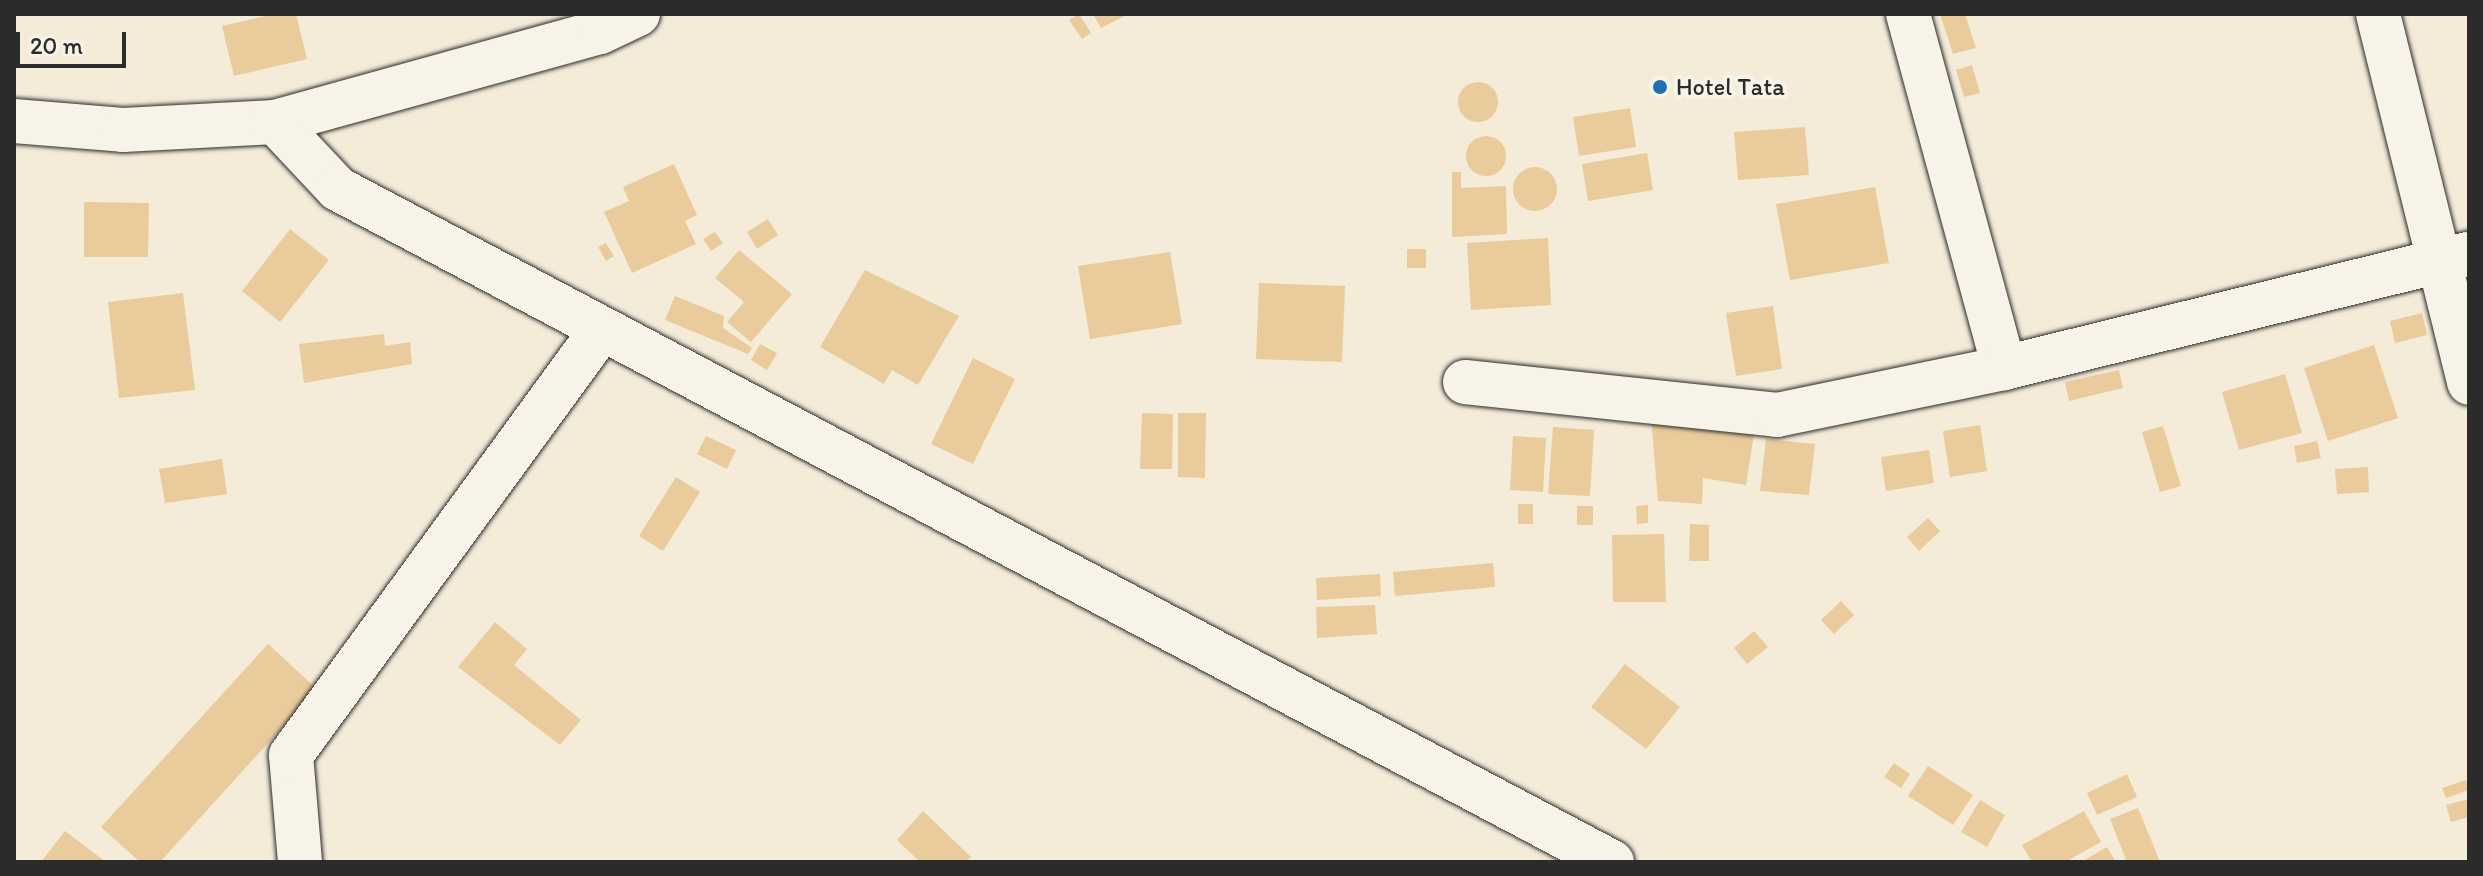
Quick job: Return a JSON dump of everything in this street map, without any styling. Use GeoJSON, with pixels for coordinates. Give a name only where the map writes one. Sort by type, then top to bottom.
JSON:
{"type":"FeatureCollection","features":[{"type":"Feature","properties":{"kind":"street"},"geometry":{"type":"LineString","coordinates":[[14,121],[123,130],[275,122],[600,32],[638,14]]}},
{"type":"Feature","properties":{"kind":"street"},"geometry":{"type":"LineString","coordinates":[[1908,14],[2004,368]]}},
{"type":"Feature","properties":{"kind":"street"},"geometry":{"type":"LineString","coordinates":[[2378,14],[2453,259],[2469,383]]}},
{"type":"Feature","properties":{"kind":"street"},"geometry":{"type":"LineString","coordinates":[[275,122],[338,189],[1612,862]]}},
{"type":"Feature","properties":{"kind":"street"},"geometry":{"type":"LineString","coordinates":[[1465,382],[1777,415],[2004,368],[2453,259]]}},
{"type":"Feature","properties":{"kind":"street"},"geometry":{"type":"LineString","coordinates":[[300,862],[291,755],[602,329]]}},
{"type":"Feature","properties":{"kind":"building"},"geometry":{"type":"Polygon","coordinates":[[[274,14],[296,14],[307,59],[234,76],[222,26],[274,14]]]}},
{"type":"Feature","properties":{"kind":"building"},"geometry":{"type":"Polygon","coordinates":[[[1079,14],[1091,33],[1082,39],[1069,20],[1079,14]]]}},
{"type":"Feature","properties":{"kind":"building"},"geometry":{"type":"Polygon","coordinates":[[[1093,14],[1129,14],[1101,28],[1093,14]]]}},
{"type":"Feature","properties":{"kind":"building"},"geometry":{"type":"Polygon","coordinates":[[[1940,14],[1965,14],[1976,48],[1953,54],[1940,14]]]}},
{"type":"Feature","properties":{"kind":"building"},"geometry":{"type":"Polygon","coordinates":[[[1972,65],[1980,93],[1964,97],[1956,70],[1972,65]]]}},
{"type":"Feature","properties":{"kind":"building"},"geometry":{"type":"Polygon","coordinates":[[[1478,82],[1492,88],[1498,102],[1492,116],[1478,122],[1464,116],[1458,102],[1464,88],[1478,82]]]}},
{"type":"Feature","properties":{"kind":"building"},"geometry":{"type":"Polygon","coordinates":[[[1630,108],[1636,147],[1579,156],[1573,117],[1630,108]]]}},
{"type":"Feature","properties":{"kind":"building"},"geometry":{"type":"Polygon","coordinates":[[[1805,127],[1809,175],[1738,180],[1734,132],[1805,127]]]}},
{"type":"Feature","properties":{"kind":"building"},"geometry":{"type":"Polygon","coordinates":[[[1486,136],[1500,142],[1506,156],[1500,170],[1486,176],[1472,170],[1466,156],[1472,142],[1486,136]]]}},
{"type":"Feature","properties":{"kind":"building"},"geometry":{"type":"Polygon","coordinates":[[[1647,153],[1653,190],[1588,201],[1582,164],[1647,153]]]}},
{"type":"Feature","properties":{"kind":"building"},"geometry":{"type":"Polygon","coordinates":[[[674,164],[697,215],[685,221],[696,244],[632,273],[604,212],[629,201],[623,187],[674,164]]]}},
{"type":"Feature","properties":{"kind":"building"},"geometry":{"type":"Polygon","coordinates":[[[1535,167],[1551,173],[1557,189],[1551,205],[1535,211],[1519,205],[1513,189],[1519,173],[1535,167]]]}},
{"type":"Feature","properties":{"kind":"building"},"geometry":{"type":"Polygon","coordinates":[[[1452,172],[1461,172],[1461,188],[1506,186],[1507,234],[1452,237],[1452,172]]]}},
{"type":"Feature","properties":{"kind":"building"},"geometry":{"type":"Polygon","coordinates":[[[1875,187],[1889,263],[1790,280],[1776,204],[1875,187]]]}},
{"type":"Feature","properties":{"kind":"building"},"geometry":{"type":"Polygon","coordinates":[[[84,202],[149,203],[148,257],[84,257],[84,202]]]}},
{"type":"Feature","properties":{"kind":"building"},"geometry":{"type":"Polygon","coordinates":[[[768,219],[778,235],[757,249],[747,232],[768,219]]]}},
{"type":"Feature","properties":{"kind":"building"},"geometry":{"type":"Polygon","coordinates":[[[290,229],[329,260],[280,322],[242,291],[290,229]]]}},
{"type":"Feature","properties":{"kind":"building"},"geometry":{"type":"Polygon","coordinates":[[[715,232],[723,243],[711,251],[703,239],[715,232]]]}},
{"type":"Feature","properties":{"kind":"building"},"geometry":{"type":"Polygon","coordinates":[[[1548,238],[1551,305],[1471,310],[1467,243],[1548,238]]]}},
{"type":"Feature","properties":{"kind":"building"},"geometry":{"type":"Polygon","coordinates":[[[606,243],[614,256],[606,261],[598,247],[606,243]]]}},
{"type":"Feature","properties":{"kind":"building"},"geometry":{"type":"Polygon","coordinates":[[[1407,249],[1426,249],[1426,268],[1407,268],[1407,249]]]}},
{"type":"Feature","properties":{"kind":"building"},"geometry":{"type":"Polygon","coordinates":[[[739,250],[792,294],[751,342],[727,322],[744,302],[715,278],[739,250]]]}},
{"type":"Feature","properties":{"kind":"building"},"geometry":{"type":"Polygon","coordinates":[[[1170,252],[1182,324],[1090,339],[1078,266],[1170,252]]]}},
{"type":"Feature","properties":{"kind":"building"},"geometry":{"type":"Polygon","coordinates":[[[865,270],[959,316],[918,385],[892,370],[884,384],[820,347],[865,270]]]}},
{"type":"Feature","properties":{"kind":"building"},"geometry":{"type":"Polygon","coordinates":[[[1259,283],[1345,286],[1342,362],[1256,359],[1259,283]]]}},
{"type":"Feature","properties":{"kind":"building"},"geometry":{"type":"Polygon","coordinates":[[[183,293],[195,390],[119,398],[108,302],[183,293]]]}},
{"type":"Feature","properties":{"kind":"building"},"geometry":{"type":"Polygon","coordinates":[[[675,296],[724,316],[723,328],[752,348],[748,354],[665,320],[675,296]]]}},
{"type":"Feature","properties":{"kind":"building"},"geometry":{"type":"Polygon","coordinates":[[[1773,306],[1782,369],[1736,376],[1726,313],[1773,306]]]}},
{"type":"Feature","properties":{"kind":"building"},"geometry":{"type":"Polygon","coordinates":[[[2422,313],[2427,335],[2395,343],[2390,321],[2422,313]]]}},
{"type":"Feature","properties":{"kind":"building"},"geometry":{"type":"Polygon","coordinates":[[[384,334],[385,346],[410,342],[412,364],[304,383],[299,344],[384,334]]]}},
{"type":"Feature","properties":{"kind":"building"},"geometry":{"type":"Polygon","coordinates":[[[760,344],[777,353],[767,370],[751,360],[760,344]]]}},
{"type":"Feature","properties":{"kind":"building"},"geometry":{"type":"Polygon","coordinates":[[[2374,345],[2398,418],[2328,441],[2304,368],[2374,345]]]}},
{"type":"Feature","properties":{"kind":"building"},"geometry":{"type":"Polygon","coordinates":[[[973,358],[1015,379],[973,464],[931,444],[973,358]]]}},
{"type":"Feature","properties":{"kind":"building"},"geometry":{"type":"Polygon","coordinates":[[[2119,370],[2123,388],[2069,401],[2065,382],[2119,370]]]}},
{"type":"Feature","properties":{"kind":"building"},"geometry":{"type":"Polygon","coordinates":[[[2285,374],[2302,433],[2239,450],[2222,392],[2285,374]]]}},
{"type":"Feature","properties":{"kind":"building"},"geometry":{"type":"Polygon","coordinates":[[[1142,413],[1173,414],[1172,469],[1140,469],[1142,413]]]}},
{"type":"Feature","properties":{"kind":"building"},"geometry":{"type":"Polygon","coordinates":[[[1178,413],[1206,413],[1205,478],[1178,477],[1178,413]]]}},
{"type":"Feature","properties":{"kind":"building"},"geometry":{"type":"Polygon","coordinates":[[[1651,417],[1754,434],[1746,485],[1703,478],[1702,504],[1658,501],[1651,417]]]}},
{"type":"Feature","properties":{"kind":"building"},"geometry":{"type":"Polygon","coordinates":[[[1980,425],[1987,471],[1950,477],[1943,431],[1980,425]]]}},
{"type":"Feature","properties":{"kind":"building"},"geometry":{"type":"Polygon","coordinates":[[[2163,426],[2181,486],[2160,492],[2142,432],[2163,426]]]}},
{"type":"Feature","properties":{"kind":"building"},"geometry":{"type":"Polygon","coordinates":[[[1553,427],[1594,430],[1590,496],[1548,494],[1553,427]]]}},
{"type":"Feature","properties":{"kind":"building"},"geometry":{"type":"Polygon","coordinates":[[[706,436],[736,450],[727,469],[697,454],[706,436]]]}},
{"type":"Feature","properties":{"kind":"building"},"geometry":{"type":"Polygon","coordinates":[[[1513,436],[1546,438],[1543,492],[1510,490],[1513,436]]]}},
{"type":"Feature","properties":{"kind":"building"},"geometry":{"type":"Polygon","coordinates":[[[1766,439],[1815,444],[1809,495],[1760,491],[1766,439]]]}},
{"type":"Feature","properties":{"kind":"building"},"geometry":{"type":"Polygon","coordinates":[[[2317,441],[2321,458],[2297,463],[2294,446],[2317,441]]]}},
{"type":"Feature","properties":{"kind":"building"},"geometry":{"type":"Polygon","coordinates":[[[1929,450],[1934,483],[1886,491],[1881,457],[1929,450]]]}},
{"type":"Feature","properties":{"kind":"building"},"geometry":{"type":"Polygon","coordinates":[[[222,459],[227,494],[165,503],[159,469],[222,459]]]}},
{"type":"Feature","properties":{"kind":"building"},"geometry":{"type":"Polygon","coordinates":[[[2368,467],[2369,492],[2337,494],[2335,469],[2368,467]]]}},
{"type":"Feature","properties":{"kind":"building"},"geometry":{"type":"Polygon","coordinates":[[[676,477],[700,492],[663,551],[639,536],[676,477]]]}},
{"type":"Feature","properties":{"kind":"building"},"geometry":{"type":"Polygon","coordinates":[[[1518,504],[1533,504],[1533,524],[1518,524],[1518,504]]]}},
{"type":"Feature","properties":{"kind":"building"},"geometry":{"type":"Polygon","coordinates":[[[1648,505],[1648,523],[1637,524],[1636,506],[1648,505]]]}},
{"type":"Feature","properties":{"kind":"building"},"geometry":{"type":"Polygon","coordinates":[[[1577,506],[1593,506],[1593,525],[1577,525],[1577,506]]]}},
{"type":"Feature","properties":{"kind":"building"},"geometry":{"type":"Polygon","coordinates":[[[1928,518],[1940,531],[1919,551],[1907,537],[1928,518]]]}},
{"type":"Feature","properties":{"kind":"building"},"geometry":{"type":"Polygon","coordinates":[[[1690,524],[1709,525],[1709,561],[1689,561],[1690,524]]]}},
{"type":"Feature","properties":{"kind":"building"},"geometry":{"type":"Polygon","coordinates":[[[1664,534],[1666,602],[1613,602],[1612,535],[1664,534]]]}},
{"type":"Feature","properties":{"kind":"building"},"geometry":{"type":"Polygon","coordinates":[[[1493,563],[1495,587],[1395,596],[1393,572],[1493,563]]]}},
{"type":"Feature","properties":{"kind":"building"},"geometry":{"type":"Polygon","coordinates":[[[1380,574],[1381,596],[1317,600],[1316,578],[1380,574]]]}},
{"type":"Feature","properties":{"kind":"building"},"geometry":{"type":"Polygon","coordinates":[[[1841,601],[1854,615],[1834,634],[1821,620],[1841,601]]]}},
{"type":"Feature","properties":{"kind":"building"},"geometry":{"type":"Polygon","coordinates":[[[1375,605],[1377,634],[1317,638],[1316,607],[1375,605]]]}},
{"type":"Feature","properties":{"kind":"building"},"geometry":{"type":"Polygon","coordinates":[[[495,622],[527,649],[514,665],[581,720],[560,745],[458,667],[495,622]]]}},
{"type":"Feature","properties":{"kind":"building"},"geometry":{"type":"Polygon","coordinates":[[[1754,631],[1768,647],[1747,664],[1734,648],[1754,631]]]}},
{"type":"Feature","properties":{"kind":"building"},"geometry":{"type":"Polygon","coordinates":[[[268,644],[317,689],[160,862],[140,862],[101,827],[268,644]]]}},
{"type":"Feature","properties":{"kind":"building"},"geometry":{"type":"Polygon","coordinates":[[[1625,664],[1680,707],[1646,749],[1591,707],[1625,664]]]}},
{"type":"Feature","properties":{"kind":"building"},"geometry":{"type":"Polygon","coordinates":[[[1894,763],[1910,774],[1901,788],[1884,777],[1894,763]]]}},
{"type":"Feature","properties":{"kind":"building"},"geometry":{"type":"Polygon","coordinates":[[[1928,766],[1973,795],[1953,825],[1908,796],[1928,766]]]}},
{"type":"Feature","properties":{"kind":"building"},"geometry":{"type":"Polygon","coordinates":[[[2127,774],[2137,797],[2097,815],[2087,793],[2127,774]]]}},
{"type":"Feature","properties":{"kind":"building"},"geometry":{"type":"Polygon","coordinates":[[[2466,780],[2469,790],[2446,798],[2442,788],[2466,780]]]}},
{"type":"Feature","properties":{"kind":"building"},"geometry":{"type":"Polygon","coordinates":[[[2469,799],[2469,817],[2451,822],[2446,805],[2469,799]]]}},
{"type":"Feature","properties":{"kind":"building"},"geometry":{"type":"Polygon","coordinates":[[[1980,800],[2005,815],[1987,847],[1961,832],[1980,800]]]}},
{"type":"Feature","properties":{"kind":"building"},"geometry":{"type":"Polygon","coordinates":[[[2138,808],[2160,862],[2127,862],[2110,819],[2138,808]]]}},
{"type":"Feature","properties":{"kind":"building"},"geometry":{"type":"Polygon","coordinates":[[[923,811],[971,857],[966,862],[920,862],[897,840],[923,811]]]}},
{"type":"Feature","properties":{"kind":"building"},"geometry":{"type":"Polygon","coordinates":[[[2084,811],[2101,842],[2065,862],[2032,862],[2022,845],[2084,811]]]}},
{"type":"Feature","properties":{"kind":"building"},"geometry":{"type":"Polygon","coordinates":[[[65,831],[106,862],[41,862],[65,831]]]}},
{"type":"Feature","properties":{"kind":"building"},"geometry":{"type":"Polygon","coordinates":[[[2107,847],[2116,862],[2081,862],[2107,847]]]}},
{"type":"Feature","properties":{"kind":"place","name":"Hotel Tata"},"geometry":{"type":"Point","coordinates":[1660,87]}}]}
